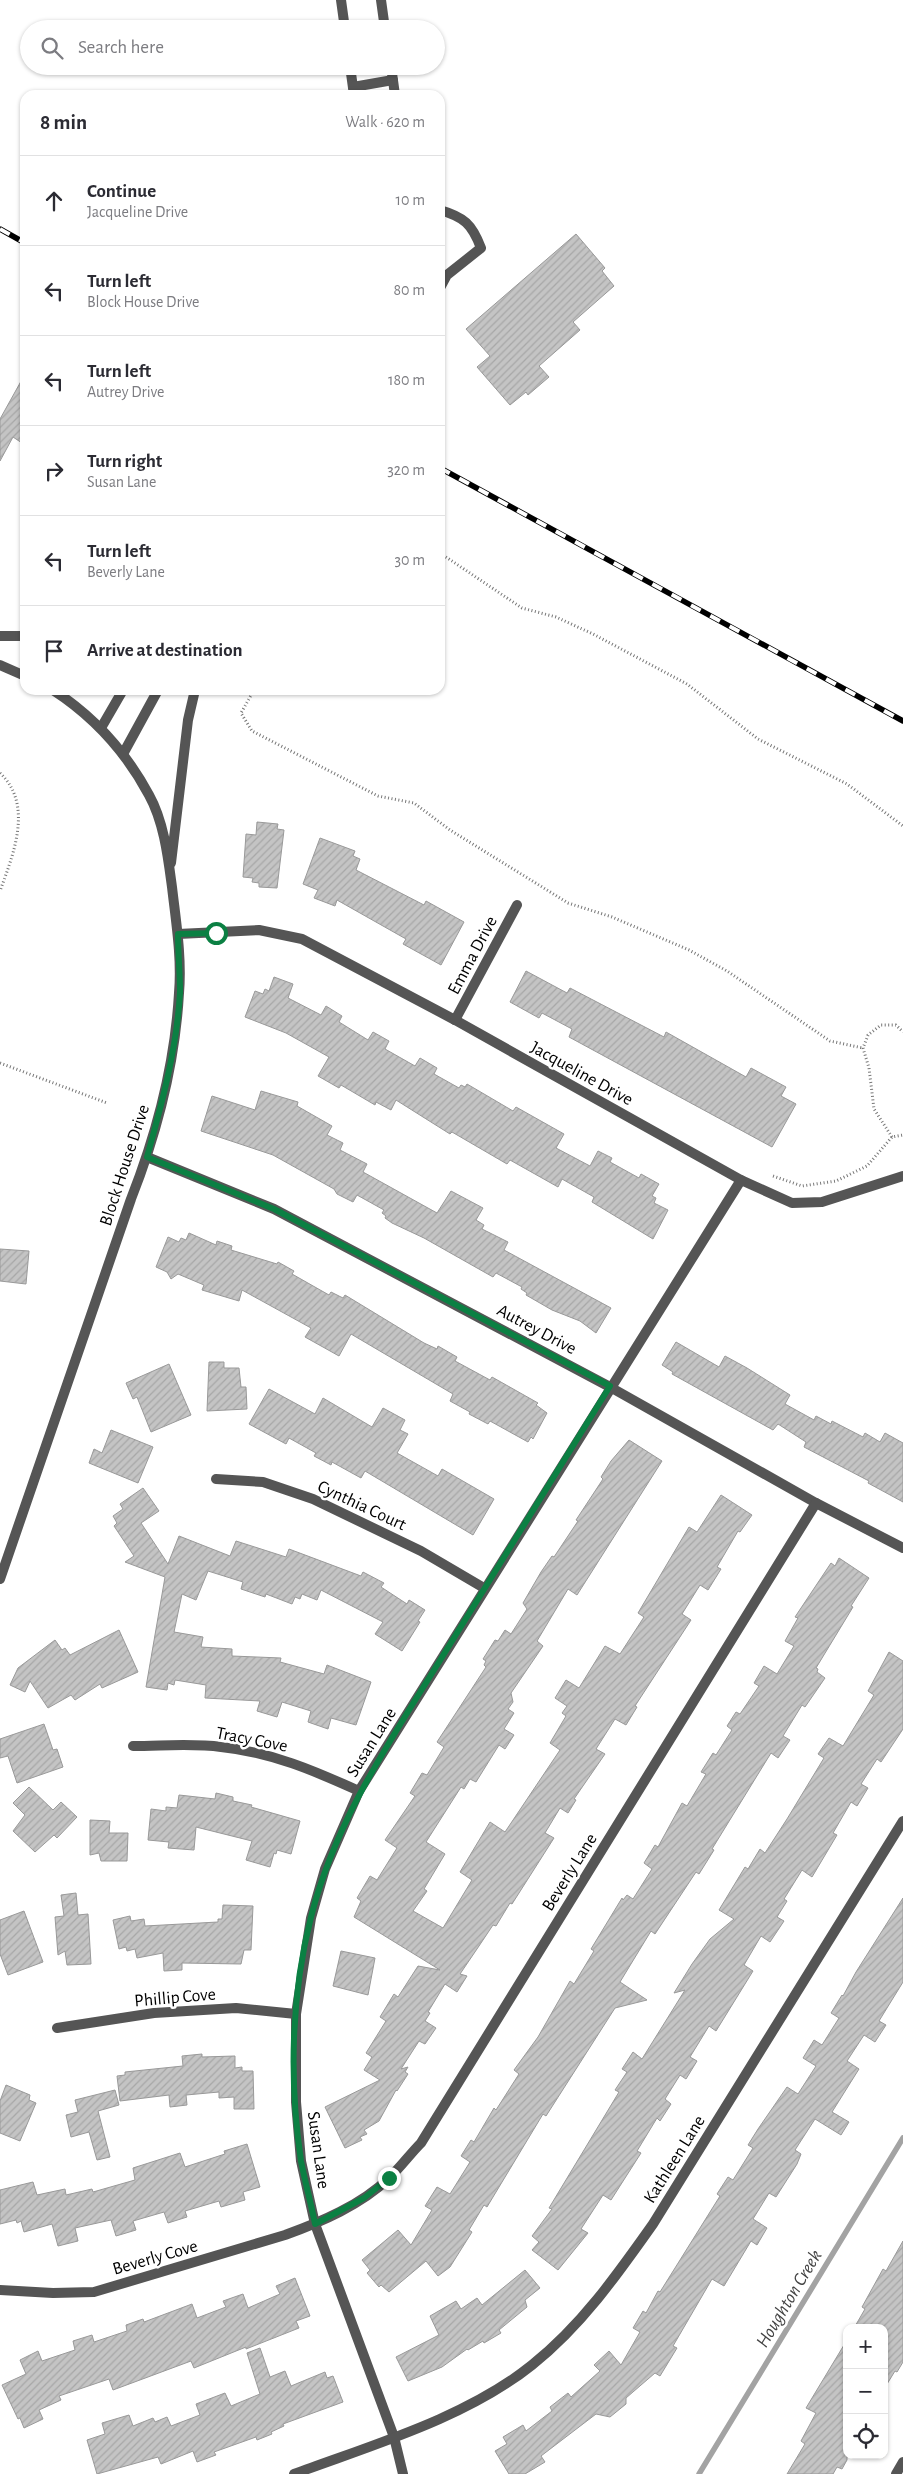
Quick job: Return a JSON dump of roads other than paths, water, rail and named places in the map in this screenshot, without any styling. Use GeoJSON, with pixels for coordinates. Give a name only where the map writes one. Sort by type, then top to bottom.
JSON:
{"type":"FeatureCollection","features":[{"type":"Feature","properties":{"kind":"street"},"geometry":{"type":"LineString","coordinates":[[342,0],[344,20]]}},
{"type":"Feature","properties":{"kind":"street"},"geometry":{"type":"LineString","coordinates":[[381,0],[384,20]]}},
{"type":"Feature","properties":{"kind":"street"},"geometry":{"type":"LineString","coordinates":[[351,75],[354,90]]}},
{"type":"Feature","properties":{"kind":"street"},"geometry":{"type":"LineString","coordinates":[[392,75],[394,90]]}},
{"type":"Feature","properties":{"kind":"street"},"geometry":{"type":"LineString","coordinates":[[358,90],[393,80]]}},
{"type":"Feature","properties":{"kind":"street"},"geometry":{"type":"LineString","coordinates":[[445,212],[465,221],[475,231],[481,248],[447,275],[445,279]]}},
{"type":"Feature","properties":{"kind":"street"},"geometry":{"type":"LineString","coordinates":[[0,636],[20,636]]}},
{"type":"Feature","properties":{"kind":"street"},"geometry":{"type":"LineString","coordinates":[[0,666],[20,674]]}},
{"type":"Feature","properties":{"kind":"street","name":"Block House Drive"},"geometry":{"type":"LineString","coordinates":[[0,1579],[130,1199],[147,1157],[162,1104],[174,1043],[180,991],[178,934],[170,871],[161,827],[150,796],[123,754],[101,728],[75,704],[61,695]]}},
{"type":"Feature","properties":{"kind":"street"},"geometry":{"type":"LineString","coordinates":[[101,728],[120,695]]}},
{"type":"Feature","properties":{"kind":"street"},"geometry":{"type":"LineString","coordinates":[[123,754],[155,695]]}},
{"type":"Feature","properties":{"kind":"street"},"geometry":{"type":"LineString","coordinates":[[170,871],[188,720],[195,695]]}},
{"type":"Feature","properties":{"kind":"street","name":"Emma Drive"},"geometry":{"type":"LineString","coordinates":[[455,1020],[517,905]]}},
{"type":"Feature","properties":{"kind":"street","name":"Jacqueline Drive"},"geometry":{"type":"LineString","coordinates":[[178,934],[259,930],[302,939],[455,1020],[741,1180],[792,1203],[822,1202],[903,1176]]}},
{"type":"Feature","properties":{"kind":"street","name":"Autrey Drive"},"geometry":{"type":"LineString","coordinates":[[147,1157],[274,1209],[610,1386],[816,1503],[903,1548]]}},
{"type":"Feature","properties":{"kind":"street"},"geometry":{"type":"LineString","coordinates":[[610,1386],[741,1180]]}},
{"type":"Feature","properties":{"kind":"street","name":"Susan Lane"},"geometry":{"type":"LineString","coordinates":[[403,2474],[394,2437],[315,2224],[302,2161],[296,2102],[296,2014],[311,1918],[325,1869],[359,1791],[610,1386]]}},
{"type":"Feature","properties":{"kind":"street","name":"Cynthia Court"},"geometry":{"type":"LineString","coordinates":[[216,1479],[263,1482],[313,1499],[422,1551],[484,1588]]}},
{"type":"Feature","properties":{"kind":"street","name":"Beverly Lane"},"geometry":{"type":"LineString","coordinates":[[315,2224],[364,2198],[389,2178],[421,2143],[816,1503]]}},
{"type":"Feature","properties":{"kind":"street","name":"Tracy Cove"},"geometry":{"type":"LineString","coordinates":[[133,1746],[220,1746],[266,1754],[312,1769],[359,1791]]}},
{"type":"Feature","properties":{"kind":"street","name":"Kathleen Lane"},"geometry":{"type":"LineString","coordinates":[[294,2474],[394,2437],[486,2395],[531,2366],[575,2326],[619,2273],[653,2224],[903,1821]]}},
{"type":"Feature","properties":{"kind":"street","name":"Phillip Cove"},"geometry":{"type":"LineString","coordinates":[[57,2028],[154,2014],[236,2008],[296,2014]]}},
{"type":"Feature","properties":{"kind":"street","name":"Beverly Cove"},"geometry":{"type":"LineString","coordinates":[[0,2290],[53,2293],[94,2292],[285,2235],[315,2224]]}},
{"type":"Feature","properties":{"kind":"street"},"geometry":{"type":"LineString","coordinates":[[896,2474],[903,2462]]}},
{"type":"Feature","properties":{"kind":"waterway","name":"Houghton Creek"},"geometry":{"type":"LineString","coordinates":[[699,2474],[903,2138]]}},
{"type":"Feature","properties":{"kind":"railway"},"geometry":{"type":"LineString","coordinates":[[0,229],[20,240]]}},
{"type":"Feature","properties":{"kind":"railway"},"geometry":{"type":"LineString","coordinates":[[445,471],[903,721]]}}]}
